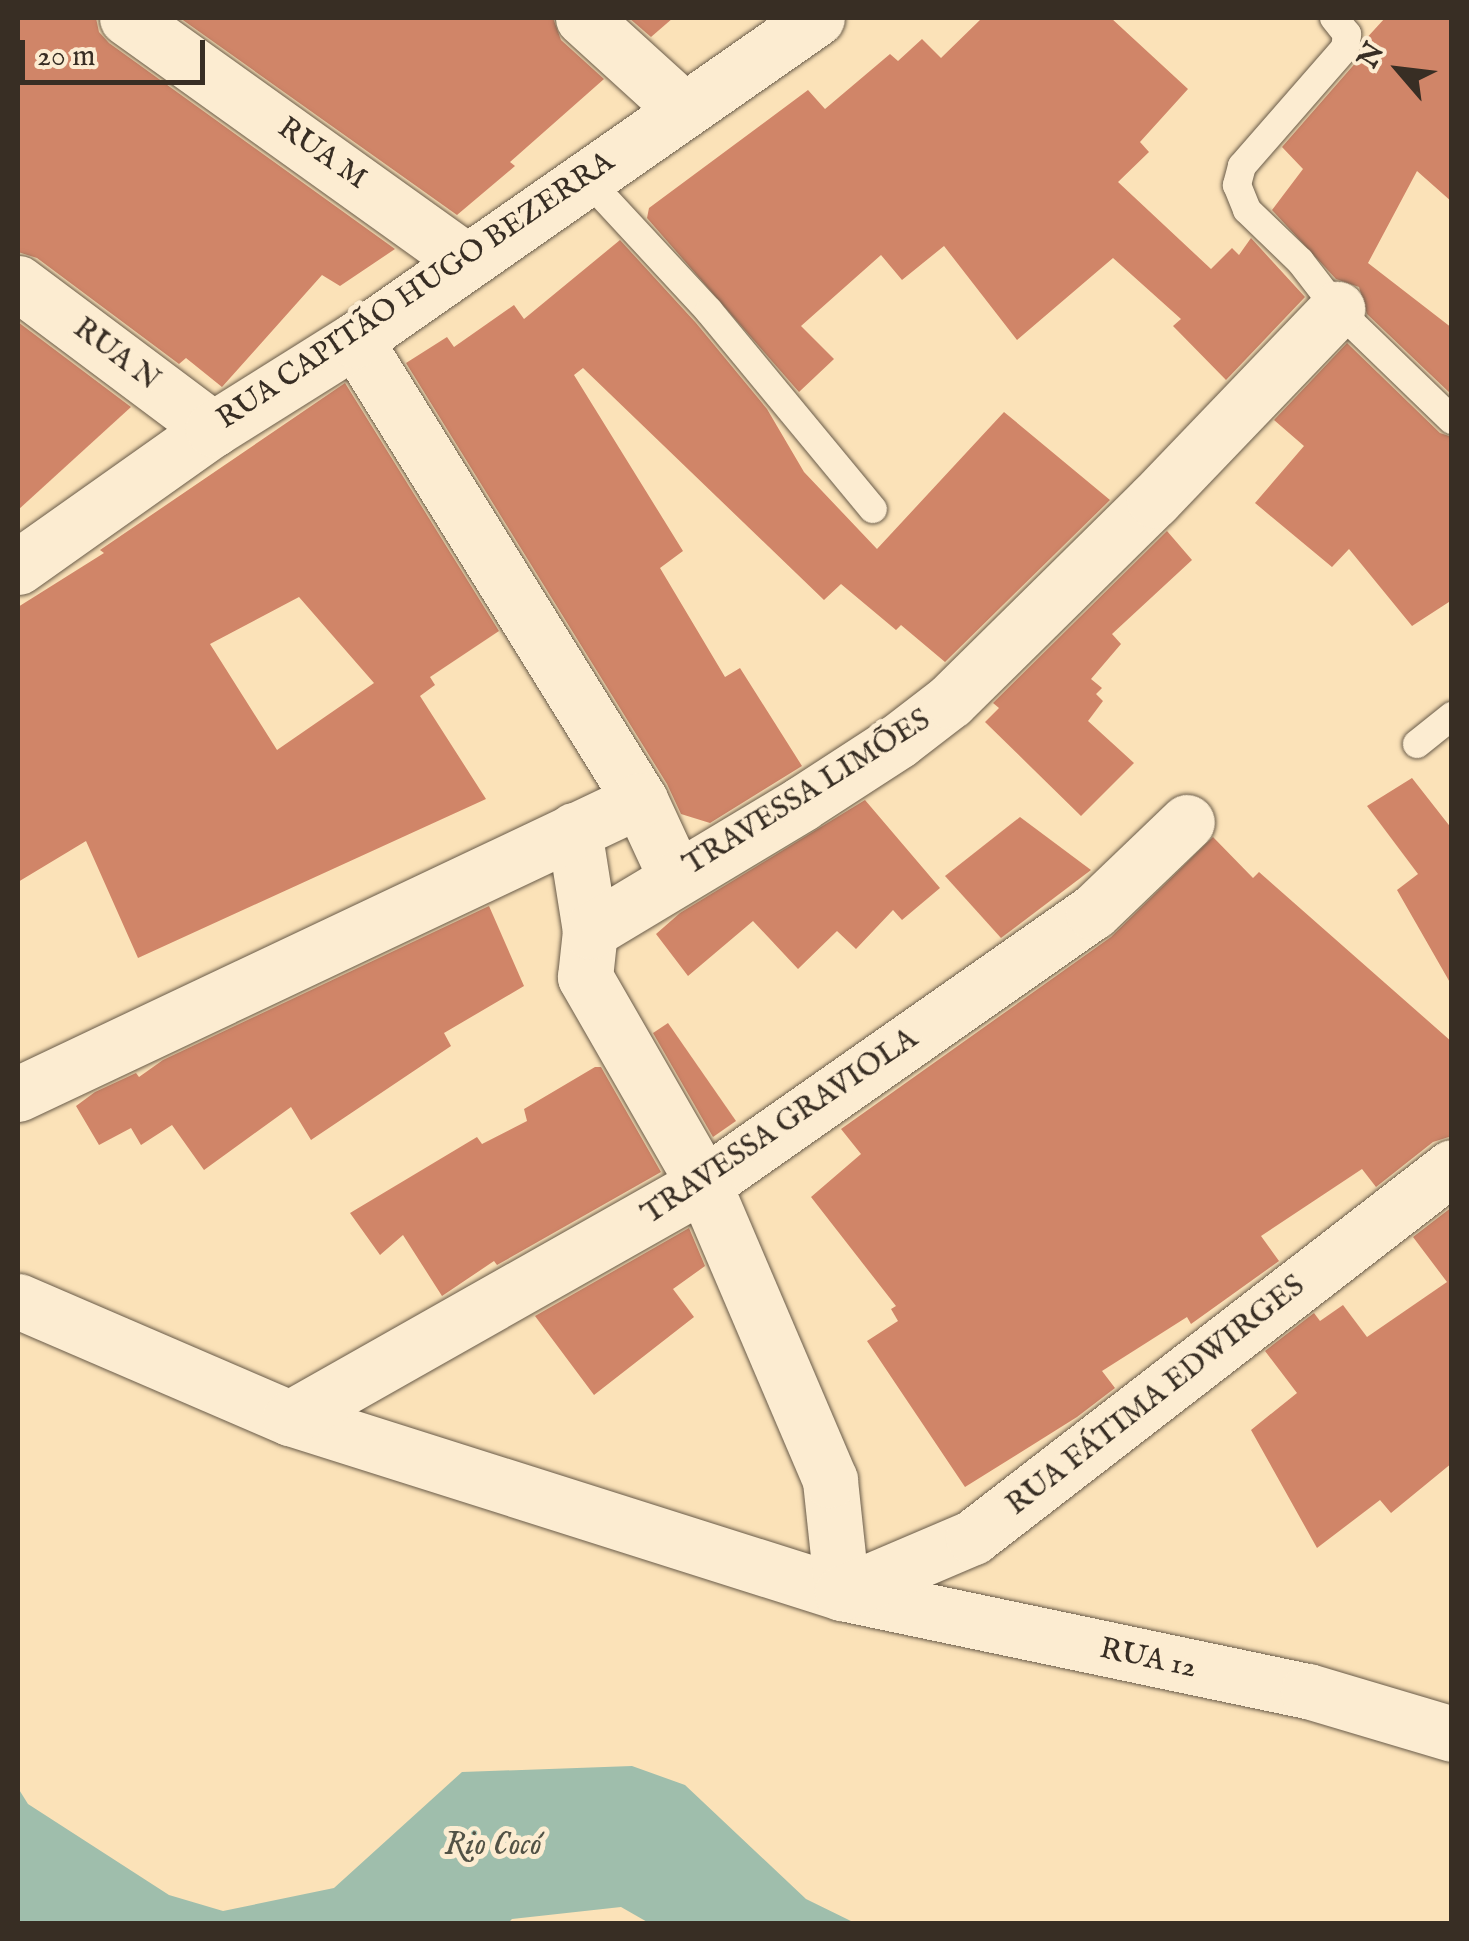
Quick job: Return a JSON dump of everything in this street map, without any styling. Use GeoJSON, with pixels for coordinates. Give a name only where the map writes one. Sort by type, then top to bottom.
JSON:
{"type":"FeatureCollection","features":[{"type":"Feature","properties":{"kind":"street","name":"RUA M"},"geometry":{"type":"LineString","coordinates":[[127,18],[465,260]]}},
{"type":"Feature","properties":{"kind":"street"},"geometry":{"type":"LineString","coordinates":[[583,18],[682,108]]}},
{"type":"Feature","properties":{"kind":"street","name":"RUA CAPITÃO HUGO BEZERRA"},"geometry":{"type":"LineString","coordinates":[[18,567],[213,429],[355,340],[682,108],[817,18]]}},
{"type":"Feature","properties":{"kind":"street","name":"RUA N"},"geometry":{"type":"LineString","coordinates":[[18,282],[213,429]]}},
{"type":"Feature","properties":{"kind":"street","name":"TRAVESSA LIMÕES"},"geometry":{"type":"LineString","coordinates":[[355,340],[640,800],[676,878],[801,804],[898,741],[950,701],[1154,500],[1337,308]]}},
{"type":"Feature","properties":{"kind":"street"},"geometry":{"type":"LineString","coordinates":[[18,1094],[640,800]]}},
{"type":"Feature","properties":{"kind":"street","name":"TRAVESSA GRAVIOLA"},"geometry":{"type":"LineString","coordinates":[[290,1418],[704,1184],[1093,912],[1187,822]]}},
{"type":"Feature","properties":{"kind":"street"},"geometry":{"type":"LineString","coordinates":[[574,830],[590,931],[585,978],[704,1184],[830,1480],[842,1593]]}},
{"type":"Feature","properties":{"kind":"street"},"geometry":{"type":"LineString","coordinates":[[590,931],[676,878]]}},
{"type":"Feature","properties":{"kind":"street","name":"RUA FÁTIMA EDWIRGES"},"geometry":{"type":"LineString","coordinates":[[842,1593],[973,1537],[1452,1168]]}},
{"type":"Feature","properties":{"kind":"street","name":"RUA 12"},"geometry":{"type":"LineString","coordinates":[[18,1301],[290,1418],[842,1593],[1308,1690],[1452,1734]]}},
{"type":"Feature","properties":{"kind":"lane"},"geometry":{"type":"LineString","coordinates":[[1334,18],[1347,34],[1345,48],[1242,166],[1237,185],[1247,210],[1300,261],[1337,308],[1452,420]]}},
{"type":"Feature","properties":{"kind":"lane"},"geometry":{"type":"LineString","coordinates":[[585,176],[709,312],[873,510]]}},
{"type":"Feature","properties":{"kind":"lane"},"geometry":{"type":"LineString","coordinates":[[1417,744],[1452,716]]}},
{"type":"Feature","properties":{"kind":"water","name":"Rio Cocó"},"geometry":{"type":"Polygon","coordinates":[[[632,1766],[685,1785],[806,1899],[855,1923],[649,1923],[621,1907],[512,1919],[507,1924],[18,1922],[18,1788],[28,1804],[169,1895],[223,1911],[334,1888],[462,1772],[632,1766]]]}},
{"type":"Feature","properties":{"kind":"building"},"geometry":{"type":"Polygon","coordinates":[[[18,18],[96,18],[99,32],[109,43],[395,249],[340,286],[322,275],[222,387],[186,358],[179,364],[37,258],[18,252],[18,18]]]}},
{"type":"Feature","properties":{"kind":"building"},"geometry":{"type":"Polygon","coordinates":[[[180,18],[553,18],[561,40],[604,79],[510,162],[515,166],[457,215],[180,18]]]}},
{"type":"Feature","properties":{"kind":"building"},"geometry":{"type":"Polygon","coordinates":[[[629,18],[673,18],[651,37],[629,18]]]}},
{"type":"Feature","properties":{"kind":"building"},"geometry":{"type":"Polygon","coordinates":[[[982,18],[1111,18],[1188,89],[1140,142],[1149,152],[1118,182],[1211,269],[1232,248],[1239,255],[1251,238],[1305,297],[1226,380],[1173,326],[1181,319],[1113,258],[1017,340],[944,246],[902,280],[881,255],[801,326],[834,359],[799,392],[647,218],[649,208],[808,90],[825,109],[890,54],[898,61],[922,39],[941,58],[982,18]]]}},
{"type":"Feature","properties":{"kind":"building"},"geometry":{"type":"Polygon","coordinates":[[[1385,18],[1452,18],[1452,202],[1417,171],[1368,263],[1452,328],[1452,395],[1367,314],[1359,287],[1336,279],[1272,210],[1303,169],[1282,147],[1358,60],[1363,42],[1385,18]]]}},
{"type":"Feature","properties":{"kind":"building"},"geometry":{"type":"Polygon","coordinates":[[[620,240],[767,409],[804,472],[877,549],[1004,412],[1110,500],[945,662],[901,625],[896,630],[841,584],[824,600],[583,368],[574,375],[683,551],[660,568],[725,677],[740,668],[802,766],[710,823],[681,814],[667,784],[406,363],[447,337],[454,347],[514,305],[524,319],[620,240]]]}},
{"type":"Feature","properties":{"kind":"building"},"geometry":{"type":"Polygon","coordinates":[[[18,322],[131,407],[18,510],[18,322]]]}},
{"type":"Feature","properties":{"kind":"building"},"geometry":{"type":"Polygon","coordinates":[[[1347,343],[1440,433],[1452,437],[1452,600],[1412,626],[1349,549],[1332,567],[1255,503],[1304,446],[1274,420],[1347,343]]]}},
{"type":"Feature","properties":{"kind":"building"},"geometry":{"type":"Polygon","coordinates":[[[345,383],[499,631],[430,677],[435,685],[420,696],[486,799],[138,958],[86,841],[18,882],[18,607],[104,553],[100,550],[345,383]],[[299,597],[210,644],[277,750],[374,683],[299,597]]]}},
{"type":"Feature","properties":{"kind":"building"},"geometry":{"type":"Polygon","coordinates":[[[1167,531],[1192,560],[1112,634],[1121,644],[1091,679],[1102,688],[1096,694],[1103,701],[1088,721],[1134,763],[1081,816],[985,722],[999,708],[993,703],[1167,531]]]}},
{"type":"Feature","properties":{"kind":"building"},"geometry":{"type":"Polygon","coordinates":[[[1412,778],[1452,829],[1452,986],[1397,890],[1418,874],[1367,806],[1412,778]]]}},
{"type":"Feature","properties":{"kind":"building"},"geometry":{"type":"Polygon","coordinates":[[[865,800],[940,888],[902,920],[893,910],[856,949],[837,931],[798,969],[753,921],[688,976],[656,934],[680,913],[865,800]]]}},
{"type":"Feature","properties":{"kind":"building"},"geometry":{"type":"Polygon","coordinates":[[[1020,817],[1091,870],[1001,938],[945,876],[1020,817]]]}},
{"type":"Feature","properties":{"kind":"building"},"geometry":{"type":"Polygon","coordinates":[[[1213,837],[1253,878],[1259,872],[1452,1042],[1452,1136],[1433,1142],[1376,1187],[1362,1169],[1261,1236],[1279,1261],[1191,1324],[1187,1317],[1102,1371],[1115,1388],[1077,1417],[965,1487],[867,1341],[898,1321],[891,1309],[896,1306],[811,1197],[861,1154],[841,1129],[1111,937],[1213,837]]]}},
{"type":"Feature","properties":{"kind":"building"},"geometry":{"type":"Polygon","coordinates":[[[489,906],[524,986],[444,1033],[451,1046],[311,1140],[291,1107],[204,1170],[172,1125],[141,1145],[131,1128],[99,1145],[76,1106],[95,1092],[136,1073],[139,1077],[163,1060],[489,906]]]}},
{"type":"Feature","properties":{"kind":"building"},"geometry":{"type":"Polygon","coordinates":[[[668,1023],[736,1121],[713,1137],[653,1033],[668,1023]]]}},
{"type":"Feature","properties":{"kind":"building"},"geometry":{"type":"Polygon","coordinates":[[[601,1067],[661,1172],[497,1265],[494,1261],[442,1296],[403,1235],[380,1255],[350,1213],[477,1137],[482,1144],[527,1121],[524,1109],[601,1067]]]}},
{"type":"Feature","properties":{"kind":"building"},"geometry":{"type":"Polygon","coordinates":[[[1452,1207],[1452,1463],[1391,1513],[1380,1500],[1317,1548],[1251,1430],[1297,1393],[1265,1351],[1314,1313],[1320,1321],[1343,1305],[1367,1337],[1447,1282],[1413,1237],[1452,1207]]]}},
{"type":"Feature","properties":{"kind":"building"},"geometry":{"type":"Polygon","coordinates":[[[689,1228],[705,1266],[673,1289],[694,1317],[594,1395],[535,1316],[689,1228]]]}}]}
